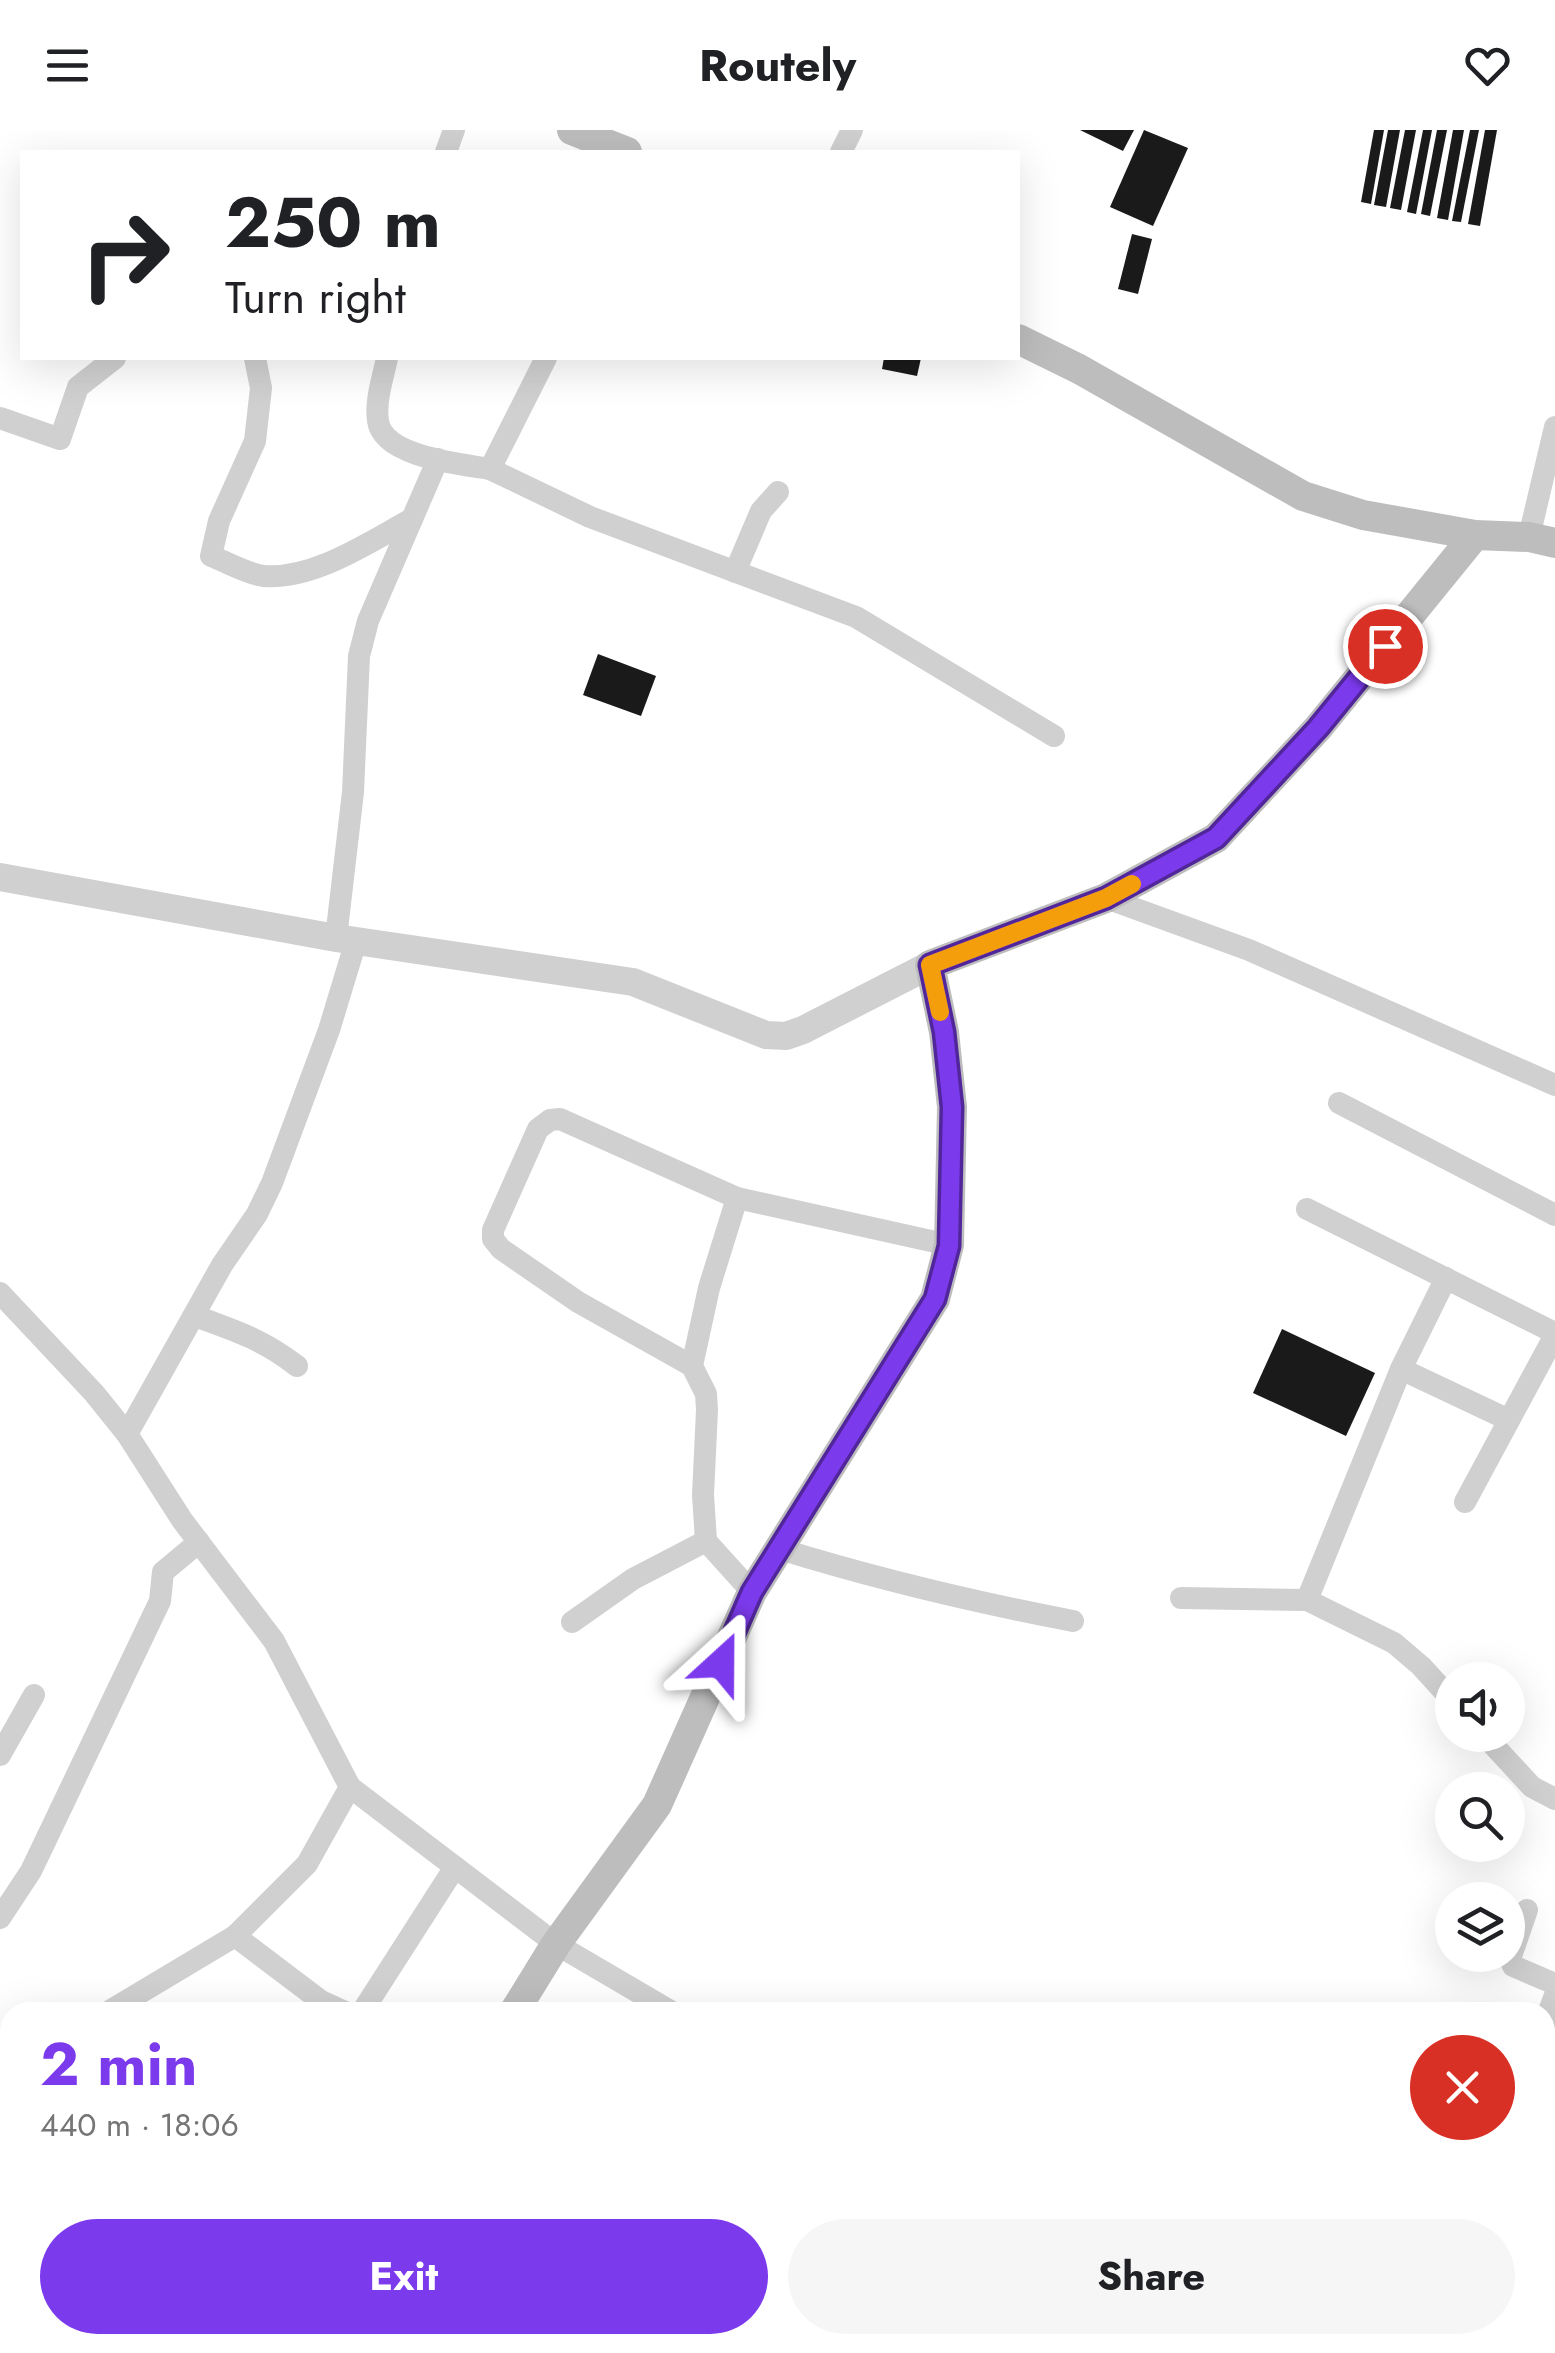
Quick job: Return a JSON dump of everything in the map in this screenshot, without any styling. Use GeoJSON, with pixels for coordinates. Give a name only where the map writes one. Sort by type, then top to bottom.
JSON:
{"type":"FeatureCollection","features":[{"type":"Feature","properties":{"kind":"main road"},"geometry":{"type":"LineString","coordinates":[[572,130],[609,148]]}},
{"type":"Feature","properties":{"kind":"main road"},"geometry":{"type":"LineString","coordinates":[[1020,340],[1304,496],[1363,515],[1474,535],[1546,536]]}},
{"type":"Feature","properties":{"kind":"main road"},"geometry":{"type":"LineString","coordinates":[[520,2002],[556,1944],[658,1805],[752,1592],[935,1299],[949,1246],[952,1107],[944,1032],[930,965],[1106,898],[1216,838],[1318,728],[1474,535]]}},
{"type":"Feature","properties":{"kind":"street"},"geometry":{"type":"LineString","coordinates":[[0,418],[60,439],[78,387],[113,360]]}},
{"type":"Feature","properties":{"kind":"street"},"geometry":{"type":"LineString","coordinates":[[255,360],[260,388],[255,441],[219,521],[211,556],[261,576],[296,574],[344,557],[412,519]]}},
{"type":"Feature","properties":{"kind":"street"},"geometry":{"type":"LineString","coordinates":[[387,360],[378,425],[387,440],[397,446],[490,469],[590,517],[856,617],[1054,736]]}},
{"type":"Feature","properties":{"kind":"street"},"geometry":{"type":"LineString","coordinates":[[490,469],[545,360]]}},
{"type":"Feature","properties":{"kind":"street"},"geometry":{"type":"LineString","coordinates":[[1546,536],[1555,428]]}},
{"type":"Feature","properties":{"kind":"street"},"geometry":{"type":"LineString","coordinates":[[127,1434],[222,1265],[257,1214],[329,1030],[346,940],[360,656],[368,621],[438,459]]}},
{"type":"Feature","properties":{"kind":"street"},"geometry":{"type":"LineString","coordinates":[[735,572],[762,511],[778,492]]}},
{"type":"Feature","properties":{"kind":"street"},"geometry":{"type":"LineString","coordinates":[[0,877],[346,940],[633,982],[766,1035],[786,1036],[804,1030],[930,965]]}},
{"type":"Feature","properties":{"kind":"street"},"geometry":{"type":"LineString","coordinates":[[1106,898],[1249,950],[1555,1085]]}},
{"type":"Feature","properties":{"kind":"street"},"geometry":{"type":"LineString","coordinates":[[1339,1103],[1555,1216]]}},
{"type":"Feature","properties":{"kind":"street"},"geometry":{"type":"LineString","coordinates":[[752,1592],[706,1541],[703,1494],[708,1410],[706,1394],[692,1366],[578,1302],[492,1239],[538,1129],[550,1120],[560,1120],[736,1198],[949,1246]]}},
{"type":"Feature","properties":{"kind":"street"},"geometry":{"type":"LineString","coordinates":[[692,1366],[709,1288],[736,1198]]}},
{"type":"Feature","properties":{"kind":"street"},"geometry":{"type":"LineString","coordinates":[[1308,1209],[1555,1334],[1465,1502]]}},
{"type":"Feature","properties":{"kind":"street"},"geometry":{"type":"LineString","coordinates":[[1307,1600],[1401,1369],[1446,1278]]}},
{"type":"Feature","properties":{"kind":"street"},"geometry":{"type":"LineString","coordinates":[[0,1293],[94,1392],[127,1434],[198,1542],[274,1641],[350,1786],[556,1944],[655,2002]]}},
{"type":"Feature","properties":{"kind":"street"},"geometry":{"type":"LineString","coordinates":[[195,1316],[275,1348],[297,1366]]}},
{"type":"Feature","properties":{"kind":"street"},"geometry":{"type":"LineString","coordinates":[[1401,1369],[1509,1420]]}},
{"type":"Feature","properties":{"kind":"street"},"geometry":{"type":"LineString","coordinates":[[572,1622],[633,1579],[706,1541]]}},
{"type":"Feature","properties":{"kind":"street"},"geometry":{"type":"LineString","coordinates":[[1,1915],[31,1871],[160,1601],[163,1572],[198,1542]]}},
{"type":"Feature","properties":{"kind":"street"},"geometry":{"type":"LineString","coordinates":[[780,1550],[972,1601],[1072,1621]]}},
{"type":"Feature","properties":{"kind":"street"},"geometry":{"type":"LineString","coordinates":[[1181,1598],[1307,1600],[1394,1643],[1435,1681]]}},
{"type":"Feature","properties":{"kind":"street"},"geometry":{"type":"LineString","coordinates":[[0,1755],[34,1695]]}},
{"type":"Feature","properties":{"kind":"street"},"geometry":{"type":"LineString","coordinates":[[1500,1752],[1532,1786],[1555,1799]]}},
{"type":"Feature","properties":{"kind":"street"},"geometry":{"type":"LineString","coordinates":[[125,2002],[235,1936],[307,1864],[350,1786]]}},
{"type":"Feature","properties":{"kind":"street"},"geometry":{"type":"LineString","coordinates":[[368,2002],[455,1867]]}},
{"type":"Feature","properties":{"kind":"street"},"geometry":{"type":"LineString","coordinates":[[1527,1910],[1510,1959],[1512,1966],[1555,1984]]}},
{"type":"Feature","properties":{"kind":"street"},"geometry":{"type":"LineString","coordinates":[[235,1936],[324,2002]]}},
{"type":"Feature","properties":{"kind":"building"},"geometry":{"type":"Polygon","coordinates":[[[1080,130],[1134,130],[1123,151],[1080,130]]]}},
{"type":"Feature","properties":{"kind":"building"},"geometry":{"type":"Polygon","coordinates":[[[1144,130],[1188,148],[1153,226],[1110,207],[1144,130]]]}},
{"type":"Feature","properties":{"kind":"building"},"geometry":{"type":"Polygon","coordinates":[[[1374,130],[1384,130],[1371,204],[1361,202],[1374,130]]]}},
{"type":"Feature","properties":{"kind":"building"},"geometry":{"type":"Polygon","coordinates":[[[1388,130],[1400,130],[1386,207],[1374,205],[1388,130]]]}},
{"type":"Feature","properties":{"kind":"building"},"geometry":{"type":"Polygon","coordinates":[[[1405,130],[1416,130],[1401,210],[1390,208],[1405,130]]]}},
{"type":"Feature","properties":{"kind":"building"},"geometry":{"type":"Polygon","coordinates":[[[1423,130],[1432,130],[1416,214],[1407,212],[1423,130]]]}},
{"type":"Feature","properties":{"kind":"building"},"geometry":{"type":"Polygon","coordinates":[[[1437,130],[1447,130],[1430,216],[1421,214],[1437,130]]]}},
{"type":"Feature","properties":{"kind":"building"},"geometry":{"type":"Polygon","coordinates":[[[1453,130],[1464,130],[1448,220],[1437,218],[1453,130]]]}},
{"type":"Feature","properties":{"kind":"building"},"geometry":{"type":"Polygon","coordinates":[[[1470,130],[1479,130],[1461,222],[1452,221],[1470,130]]]}},
{"type":"Feature","properties":{"kind":"building"},"geometry":{"type":"Polygon","coordinates":[[[1485,130],[1497,130],[1480,226],[1468,224],[1485,130]]]}},
{"type":"Feature","properties":{"kind":"building"},"geometry":{"type":"Polygon","coordinates":[[[1132,234],[1152,239],[1138,294],[1118,289],[1132,234]]]}},
{"type":"Feature","properties":{"kind":"building"},"geometry":{"type":"Polygon","coordinates":[[[884,360],[921,360],[917,376],[882,369],[884,360]]]}},
{"type":"Feature","properties":{"kind":"building"},"geometry":{"type":"Polygon","coordinates":[[[598,654],[656,676],[641,716],[583,695],[598,654]]]}},
{"type":"Feature","properties":{"kind":"building"},"geometry":{"type":"Polygon","coordinates":[[[1282,1329],[1375,1373],[1346,1436],[1253,1393],[1282,1329]]]}},
{"type":"Feature","properties":{"kind":"slow traffic"},"geometry":{"type":"LineString","coordinates":[[940,1012],[930,965],[1106,898],[1132,884]]}},
{"type":"Feature","properties":{"kind":"route"},"geometry":{"type":"LineString","coordinates":[[721,1663],[752,1592],[935,1299],[949,1246],[952,1107],[944,1032],[930,965],[1106,898],[1216,838],[1318,728],[1385,646]]}}]}
